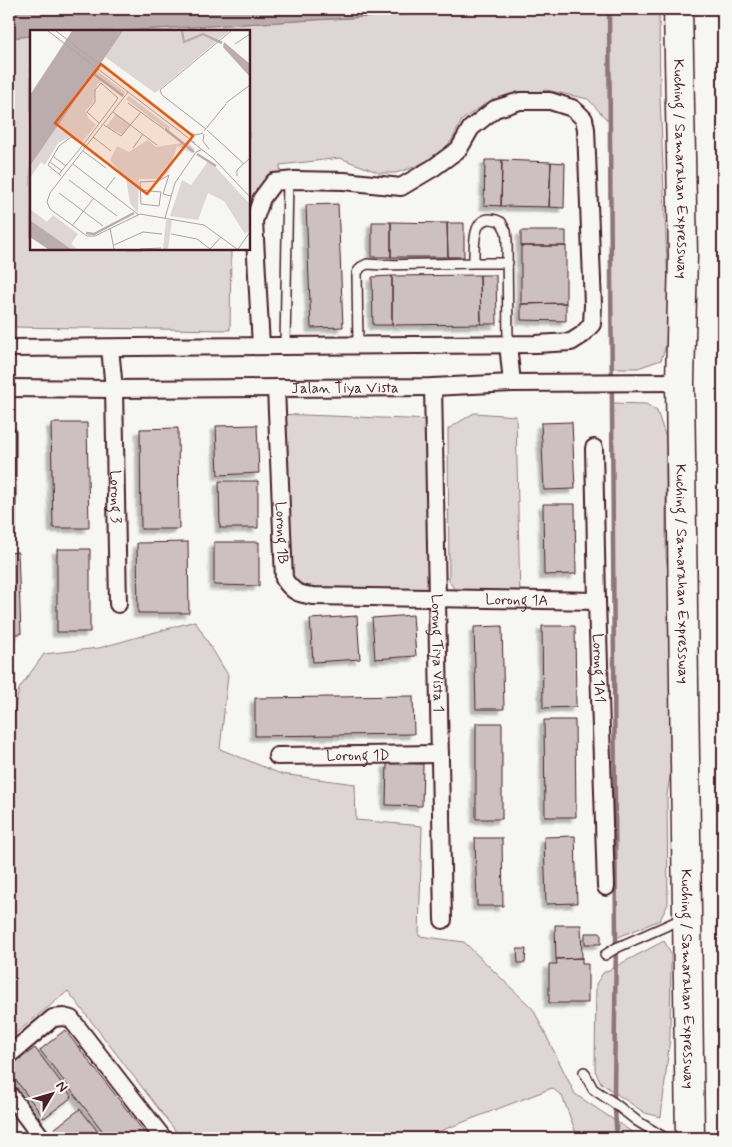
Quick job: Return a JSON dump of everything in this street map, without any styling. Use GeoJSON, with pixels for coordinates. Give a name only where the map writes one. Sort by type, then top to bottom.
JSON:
{"type":"FeatureCollection","features":[{"type":"Feature","properties":{"kind":"highway","name":"Kuching / Samarahan Expressway"},"geometry":{"type":"LineString","coordinates":[[678,9],[683,255],[680,382],[690,1138]]}},
{"type":"Feature","properties":{"kind":"highway"},"geometry":{"type":"LineString","coordinates":[[672,1138],[675,1061],[674,788],[677,772],[685,761]]}},
{"type":"Feature","properties":{"kind":"street"},"geometry":{"type":"LineString","coordinates":[[9,348],[358,346],[570,342],[582,335],[592,324],[593,305],[586,129],[584,119],[572,108],[550,101],[520,101],[495,109],[472,128],[459,149],[433,168],[401,187],[344,181],[288,180],[274,182],[262,198],[254,220],[261,346]]}},
{"type":"Feature","properties":{"kind":"street"},"geometry":{"type":"LineString","coordinates":[[508,344],[512,383]]}},
{"type":"Feature","properties":{"kind":"street","name":"Lorong 3"},"geometry":{"type":"LineString","coordinates":[[110,348],[114,389],[118,604]]}},
{"type":"Feature","properties":{"kind":"street","name":"Jalan Tiya Vista"},"geometry":{"type":"LineString","coordinates":[[9,388],[434,387],[512,383],[680,382]]}},
{"type":"Feature","properties":{"kind":"street","name":"Lorong Tiya Vista 1"},"geometry":{"type":"LineString","coordinates":[[434,387],[443,920]]}},
{"type":"Feature","properties":{"kind":"street","name":"Lorong 1B"},"geometry":{"type":"LineString","coordinates":[[276,388],[284,579],[290,588],[298,594],[313,596],[437,599]]}},
{"type":"Feature","properties":{"kind":"street","name":"Lorong 1A1"},"geometry":{"type":"LineString","coordinates":[[594,448],[606,888]]}},
{"type":"Feature","properties":{"kind":"street","name":"Lorong 1A"},"geometry":{"type":"LineString","coordinates":[[437,599],[597,601]]}},
{"type":"Feature","properties":{"kind":"street","name":"Lorong 1D"},"geometry":{"type":"LineString","coordinates":[[277,756],[440,754]]}},
{"type":"Feature","properties":{"kind":"street"},"geometry":{"type":"LineString","coordinates":[[9,1055],[53,1018],[71,1018],[163,1138]]}},
{"type":"Feature","properties":{"kind":"street"},"geometry":{"type":"LineString","coordinates":[[9,1094],[42,1138]]}},
{"type":"Feature","properties":{"kind":"lane"},"geometry":{"type":"LineString","coordinates":[[285,346],[288,180]]}},
{"type":"Feature","properties":{"kind":"lane"},"geometry":{"type":"LineString","coordinates":[[474,262],[474,239],[479,226],[485,220],[492,218],[502,222],[506,231],[508,263],[508,344]]}},
{"type":"Feature","properties":{"kind":"lane"},"geometry":{"type":"LineString","coordinates":[[358,346],[357,274],[361,267],[367,264],[508,263]]}},
{"type":"Feature","properties":{"kind":"lane"},"geometry":{"type":"LineString","coordinates":[[606,955],[616,948],[675,922]]}},
{"type":"Feature","properties":{"kind":"lane"},"geometry":{"type":"LineString","coordinates":[[584,1072],[593,1089],[637,1121],[665,1138]]}},
{"type":"Feature","properties":{"kind":"shaded area"},"geometry":{"type":"Polygon","coordinates":[[[9,9],[509,9],[137,30],[30,30],[30,36],[9,38],[9,9]]]}},
{"type":"Feature","properties":{"kind":"shaded area"},"geometry":{"type":"Polygon","coordinates":[[[509,9],[659,9],[660,97],[670,334],[661,360],[638,368],[612,368],[610,123],[588,99],[546,90],[485,104],[462,120],[452,140],[443,150],[431,159],[414,167],[396,173],[380,173],[340,158],[280,165],[281,176],[263,183],[250,198],[250,30],[137,30],[509,9]]]}},
{"type":"Feature","properties":{"kind":"shaded area"},"geometry":{"type":"Polygon","coordinates":[[[30,36],[30,250],[231,250],[230,330],[9,327],[9,38],[30,36]]]}},
{"type":"Feature","properties":{"kind":"shaded area"},"geometry":{"type":"Polygon","coordinates":[[[612,403],[646,404],[657,411],[666,438],[666,557],[674,608],[673,761],[667,794],[668,904],[660,920],[616,938],[612,403]]]}},
{"type":"Feature","properties":{"kind":"shaded area"},"geometry":{"type":"Polygon","coordinates":[[[474,413],[516,416],[520,600],[461,599],[449,581],[448,429],[474,413]]]}},
{"type":"Feature","properties":{"kind":"shaded area"},"geometry":{"type":"Polygon","coordinates":[[[277,414],[434,420],[437,599],[290,588],[277,414]]]}},
{"type":"Feature","properties":{"kind":"shaded area"},"geometry":{"type":"Polygon","coordinates":[[[195,621],[228,675],[220,749],[281,774],[355,784],[356,820],[422,826],[419,936],[464,942],[533,1009],[575,1094],[641,1138],[578,1138],[562,1096],[552,1088],[422,1138],[181,1138],[68,991],[9,1039],[9,738],[19,689],[44,654],[99,648],[195,621]]]}},
{"type":"Feature","properties":{"kind":"shaded area"},"geometry":{"type":"Polygon","coordinates":[[[664,941],[671,953],[670,1037],[661,1117],[645,1113],[601,1083],[595,1071],[596,984],[603,973],[664,941]]]}},
{"type":"Feature","properties":{"kind":"building"},"geometry":{"type":"Polygon","coordinates":[[[485,160],[502,160],[501,206],[484,205],[485,160]]]}},
{"type":"Feature","properties":{"kind":"building"},"geometry":{"type":"Polygon","coordinates":[[[502,160],[551,162],[549,207],[501,206],[502,160]]]}},
{"type":"Feature","properties":{"kind":"building"},"geometry":{"type":"Polygon","coordinates":[[[551,162],[565,163],[564,208],[549,207],[551,162]]]}},
{"type":"Feature","properties":{"kind":"building"},"geometry":{"type":"Polygon","coordinates":[[[338,204],[343,327],[311,328],[306,205],[338,204]]]}},
{"type":"Feature","properties":{"kind":"building"},"geometry":{"type":"Polygon","coordinates":[[[372,222],[391,222],[391,257],[372,257],[372,222]]]}},
{"type":"Feature","properties":{"kind":"building"},"geometry":{"type":"Polygon","coordinates":[[[391,222],[447,223],[448,257],[391,257],[391,222]]]}},
{"type":"Feature","properties":{"kind":"building"},"geometry":{"type":"Polygon","coordinates":[[[447,223],[464,223],[464,257],[448,257],[447,223]]]}},
{"type":"Feature","properties":{"kind":"building"},"geometry":{"type":"Polygon","coordinates":[[[521,231],[566,231],[566,246],[521,246],[521,231]]]}},
{"type":"Feature","properties":{"kind":"building"},"geometry":{"type":"Polygon","coordinates":[[[521,246],[566,246],[566,303],[521,304],[521,246]]]}},
{"type":"Feature","properties":{"kind":"building"},"geometry":{"type":"Polygon","coordinates":[[[480,275],[481,324],[392,325],[392,276],[480,275]]]}},
{"type":"Feature","properties":{"kind":"building"},"geometry":{"type":"Polygon","coordinates":[[[480,275],[496,275],[497,324],[481,324],[480,275]]]}},
{"type":"Feature","properties":{"kind":"building"},"geometry":{"type":"Polygon","coordinates":[[[392,276],[392,325],[373,325],[372,277],[392,276]]]}},
{"type":"Feature","properties":{"kind":"building"},"geometry":{"type":"Polygon","coordinates":[[[566,303],[566,321],[521,320],[521,304],[566,303]]]}},
{"type":"Feature","properties":{"kind":"building"},"geometry":{"type":"Polygon","coordinates":[[[572,422],[575,489],[544,490],[541,423],[572,422]]]}},
{"type":"Feature","properties":{"kind":"building"},"geometry":{"type":"Polygon","coordinates":[[[51,423],[87,423],[89,528],[53,528],[51,423]]]}},
{"type":"Feature","properties":{"kind":"building"},"geometry":{"type":"Polygon","coordinates":[[[257,425],[259,473],[218,475],[216,426],[257,425]]]}},
{"type":"Feature","properties":{"kind":"building"},"geometry":{"type":"Polygon","coordinates":[[[178,428],[179,529],[141,529],[140,429],[178,428]]]}},
{"type":"Feature","properties":{"kind":"building"},"geometry":{"type":"Polygon","coordinates":[[[9,429],[16,429],[16,529],[9,529],[9,429]]]}},
{"type":"Feature","properties":{"kind":"building"},"geometry":{"type":"Polygon","coordinates":[[[219,481],[258,481],[258,528],[220,528],[219,481]]]}},
{"type":"Feature","properties":{"kind":"building"},"geometry":{"type":"Polygon","coordinates":[[[543,504],[575,504],[576,574],[544,575],[543,504]]]}},
{"type":"Feature","properties":{"kind":"building"},"geometry":{"type":"Polygon","coordinates":[[[188,542],[189,613],[138,613],[137,543],[188,542]]]}},
{"type":"Feature","properties":{"kind":"building"},"geometry":{"type":"Polygon","coordinates":[[[214,542],[259,542],[259,586],[214,585],[214,542]]]}},
{"type":"Feature","properties":{"kind":"building"},"geometry":{"type":"Polygon","coordinates":[[[57,549],[90,549],[90,632],[57,632],[57,549]]]}},
{"type":"Feature","properties":{"kind":"building"},"geometry":{"type":"Polygon","coordinates":[[[18,552],[21,634],[9,634],[9,553],[18,552]]]}},
{"type":"Feature","properties":{"kind":"building"},"geometry":{"type":"Polygon","coordinates":[[[413,615],[416,656],[375,659],[372,618],[413,615]]]}},
{"type":"Feature","properties":{"kind":"building"},"geometry":{"type":"Polygon","coordinates":[[[357,616],[360,659],[313,662],[310,619],[357,616]]]}},
{"type":"Feature","properties":{"kind":"building"},"geometry":{"type":"Polygon","coordinates":[[[502,626],[504,709],[476,709],[474,627],[502,626]]]}},
{"type":"Feature","properties":{"kind":"building"},"geometry":{"type":"Polygon","coordinates":[[[542,626],[575,626],[576,707],[543,708],[542,626]]]}},
{"type":"Feature","properties":{"kind":"building"},"geometry":{"type":"Polygon","coordinates":[[[413,696],[414,734],[255,736],[255,698],[413,696]]]}},
{"type":"Feature","properties":{"kind":"building"},"geometry":{"type":"Polygon","coordinates":[[[544,720],[575,720],[576,817],[545,817],[544,720]]]}},
{"type":"Feature","properties":{"kind":"building"},"geometry":{"type":"Polygon","coordinates":[[[476,723],[502,723],[502,819],[476,819],[476,723]]]}},
{"type":"Feature","properties":{"kind":"building"},"geometry":{"type":"Polygon","coordinates":[[[387,763],[423,764],[422,806],[386,805],[387,763]]]}},
{"type":"Feature","properties":{"kind":"building"},"geometry":{"type":"Polygon","coordinates":[[[575,836],[577,903],[546,904],[544,837],[575,836]]]}},
{"type":"Feature","properties":{"kind":"building"},"geometry":{"type":"Polygon","coordinates":[[[475,838],[502,838],[503,906],[477,906],[475,838]]]}},
{"type":"Feature","properties":{"kind":"building"},"geometry":{"type":"Polygon","coordinates":[[[555,925],[581,925],[582,958],[556,959],[555,925]]]}},
{"type":"Feature","properties":{"kind":"building"},"geometry":{"type":"Polygon","coordinates":[[[585,933],[601,933],[601,944],[585,944],[585,933]]]}},
{"type":"Feature","properties":{"kind":"building"},"geometry":{"type":"Polygon","coordinates":[[[517,949],[526,949],[525,963],[518,963],[517,949]]]}},
{"type":"Feature","properties":{"kind":"building"},"geometry":{"type":"Polygon","coordinates":[[[582,958],[582,964],[588,964],[588,1003],[549,1003],[549,964],[557,964],[556,959],[582,958]]]}},
{"type":"Feature","properties":{"kind":"building"},"geometry":{"type":"Polygon","coordinates":[[[65,1030],[148,1137],[108,1138],[40,1050],[65,1030]]]}},
{"type":"Feature","properties":{"kind":"building"},"geometry":{"type":"Polygon","coordinates":[[[35,1048],[72,1097],[44,1118],[9,1071],[9,1067],[35,1048]]]}},
{"type":"Feature","properties":{"kind":"building"},"geometry":{"type":"Polygon","coordinates":[[[80,1109],[103,1138],[61,1138],[54,1129],[80,1109]]]}},
{"type":"Feature","properties":{"kind":"waterway"},"geometry":{"type":"LineString","coordinates":[[609,9],[616,938],[614,1092],[616,1138]]}}]}
